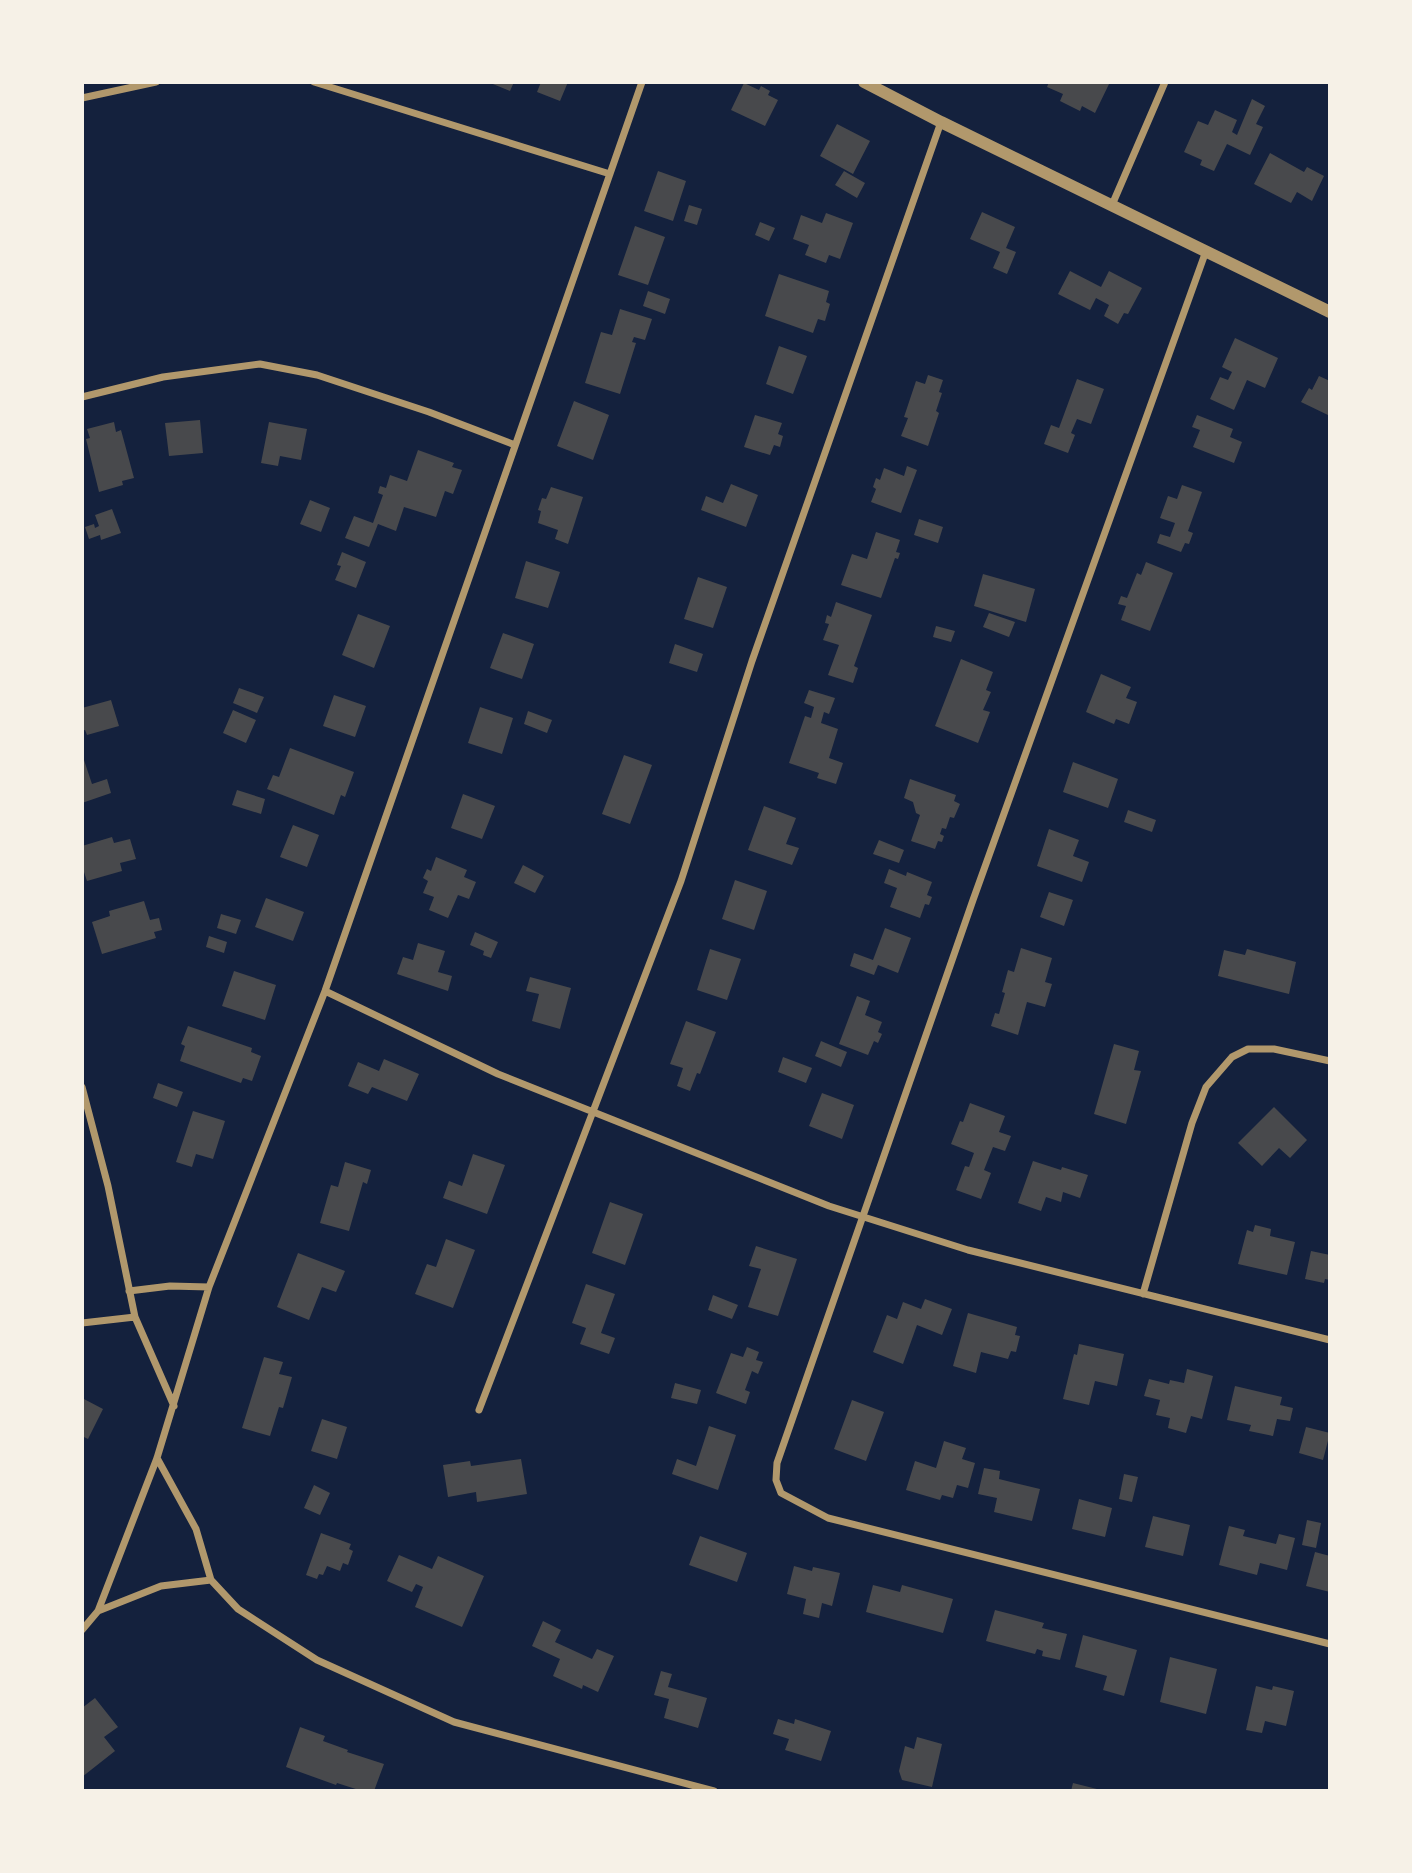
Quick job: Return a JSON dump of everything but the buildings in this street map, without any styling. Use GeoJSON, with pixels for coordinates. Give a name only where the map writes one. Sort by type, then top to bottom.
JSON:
{"type":"FeatureCollection","features":[{"type":"Feature","properties":{"kind":"street"},"geometry":{"type":"LineString","coordinates":[[82,98],[156,82]]}},
{"type":"Feature","properties":{"kind":"street"},"geometry":{"type":"LineString","coordinates":[[314,82],[610,174]]}},
{"type":"Feature","properties":{"kind":"street"},"geometry":{"type":"LineString","coordinates":[[82,1630],[98,1611],[157,1458],[209,1287],[325,991],[642,82]]}},
{"type":"Feature","properties":{"kind":"street"},"geometry":{"type":"LineString","coordinates":[[864,82],[1330,312]]}},
{"type":"Feature","properties":{"kind":"street"},"geometry":{"type":"LineString","coordinates":[[1112,205],[1165,82]]}},
{"type":"Feature","properties":{"kind":"street"},"geometry":{"type":"LineString","coordinates":[[479,1410],[681,881],[752,661],[941,122]]}},
{"type":"Feature","properties":{"kind":"street"},"geometry":{"type":"LineString","coordinates":[[1206,251],[973,900],[777,1462],[776,1480],[781,1493],[828,1518],[1330,1644]]}},
{"type":"Feature","properties":{"kind":"street"},"geometry":{"type":"LineString","coordinates":[[82,397],[163,377],[260,364],[317,375],[429,412],[515,445]]}},
{"type":"Feature","properties":{"kind":"street"},"geometry":{"type":"LineString","coordinates":[[325,991],[498,1074],[829,1206],[968,1250],[1330,1340]]}},
{"type":"Feature","properties":{"kind":"street"},"geometry":{"type":"LineString","coordinates":[[1143,1294],[1192,1123],[1206,1087],[1232,1057],[1248,1049],[1274,1049],[1330,1061]]}},
{"type":"Feature","properties":{"kind":"street"},"geometry":{"type":"LineString","coordinates":[[82,1087],[108,1186],[135,1317],[174,1406]]}},
{"type":"Feature","properties":{"kind":"street"},"geometry":{"type":"LineString","coordinates":[[129,1291],[170,1286],[209,1287]]}},
{"type":"Feature","properties":{"kind":"street"},"geometry":{"type":"LineString","coordinates":[[82,1323],[135,1317]]}},
{"type":"Feature","properties":{"kind":"street"},"geometry":{"type":"LineString","coordinates":[[157,1458],[196,1529],[211,1580],[238,1609],[317,1660],[454,1722],[714,1791]]}},
{"type":"Feature","properties":{"kind":"street"},"geometry":{"type":"LineString","coordinates":[[98,1611],[161,1586],[211,1580]]}}]}
